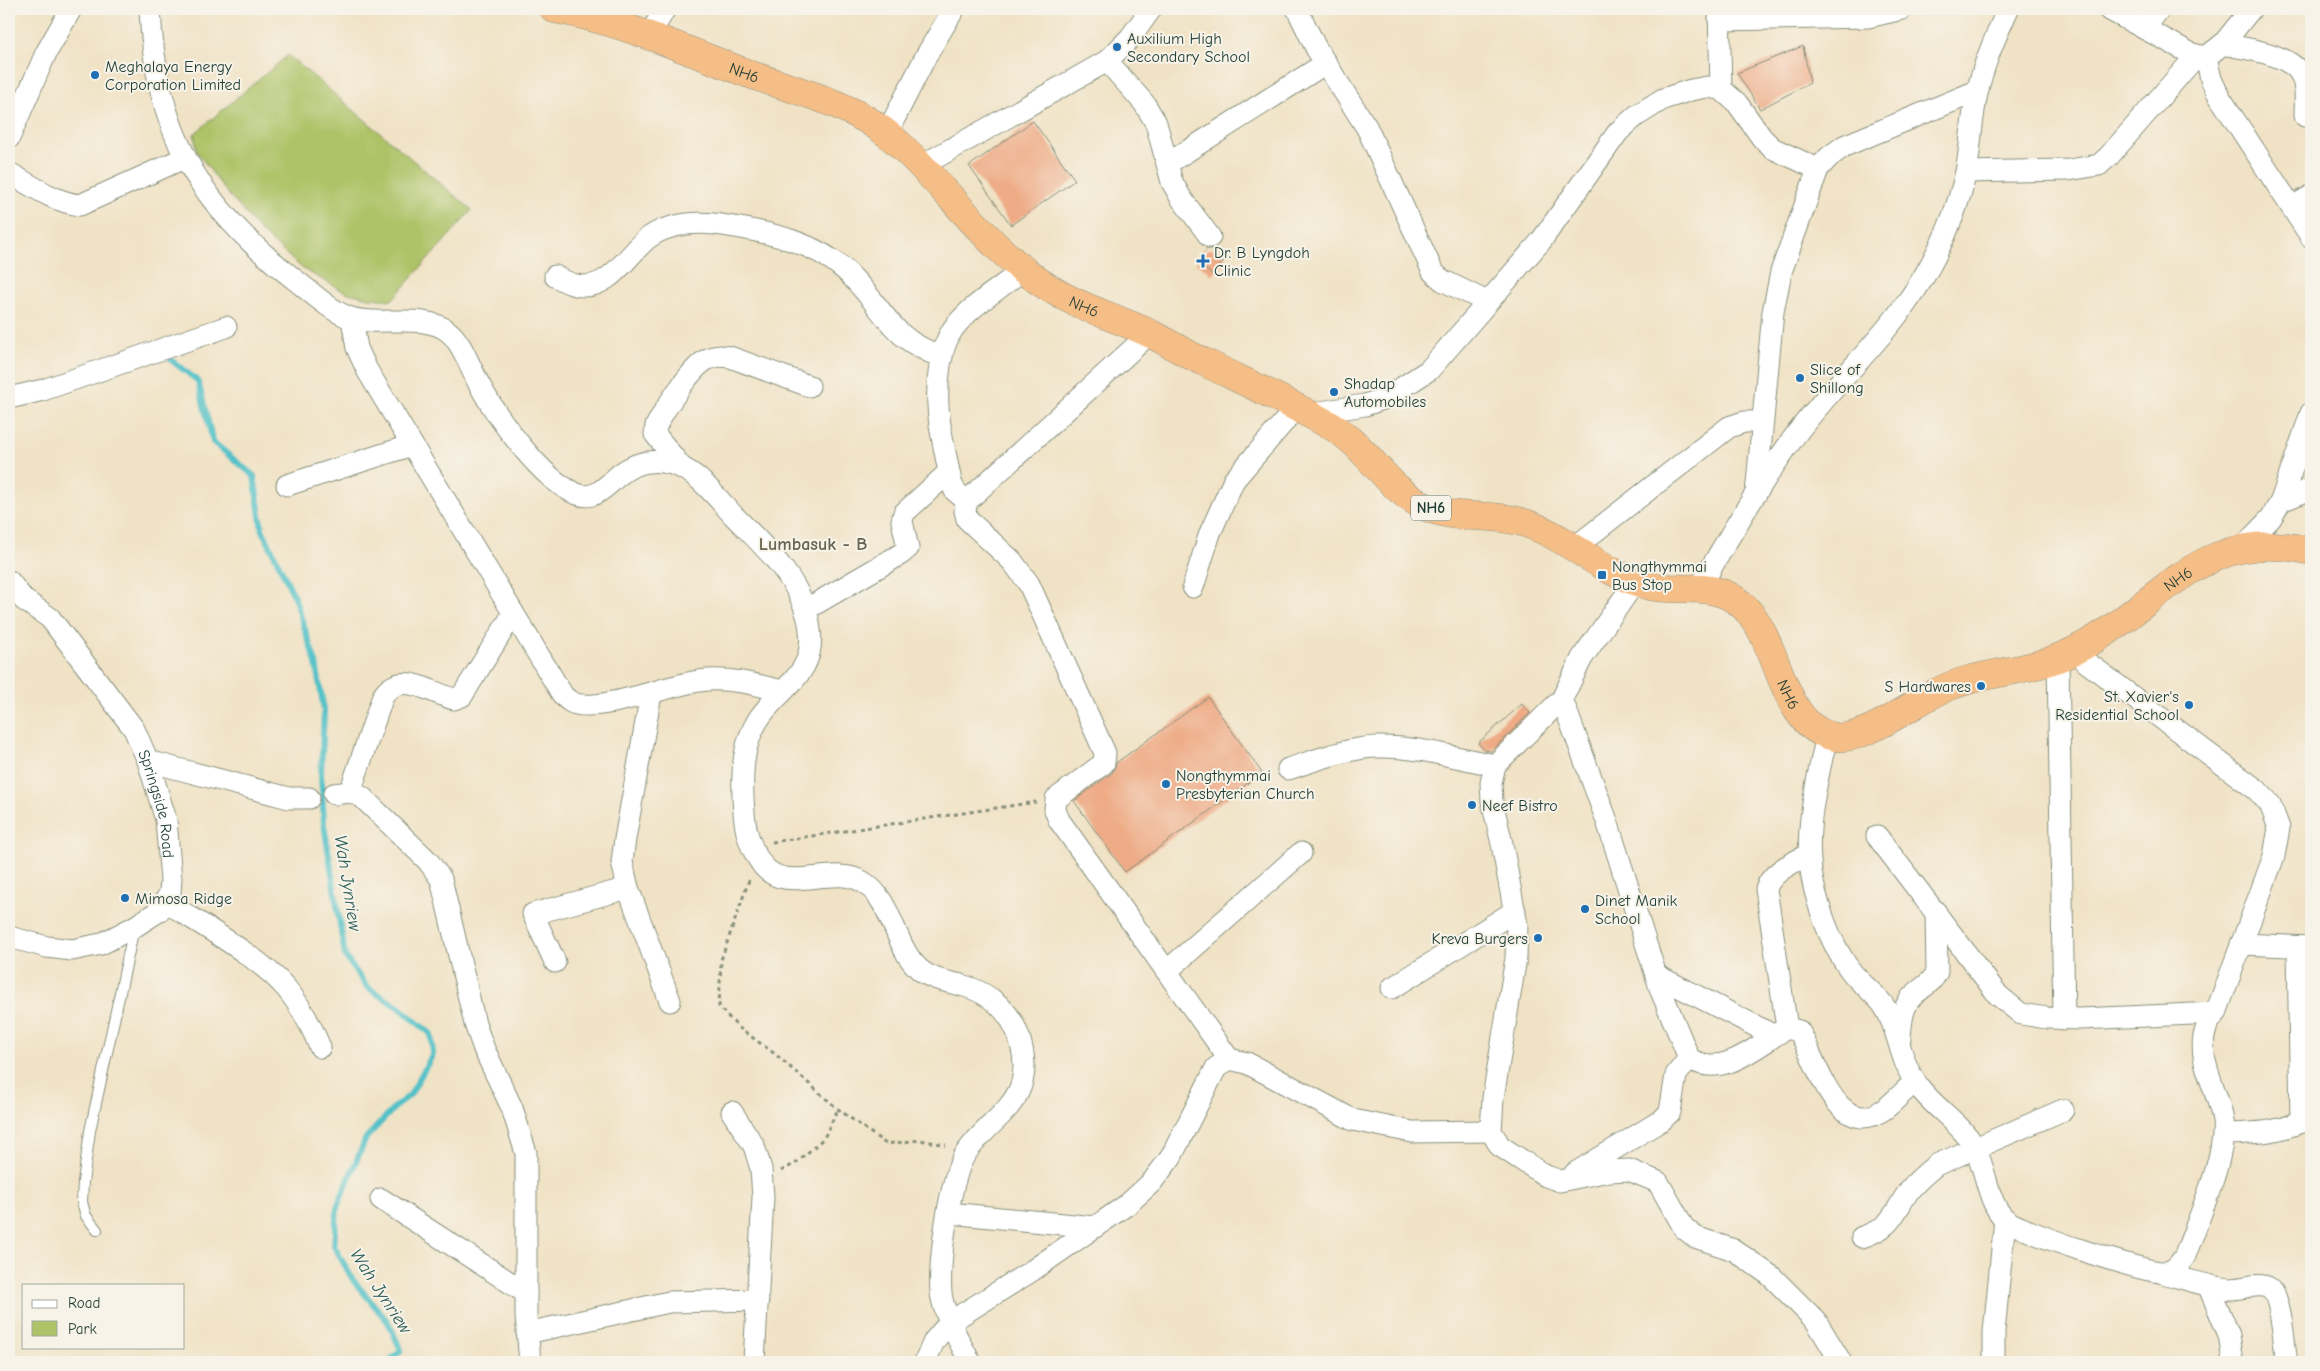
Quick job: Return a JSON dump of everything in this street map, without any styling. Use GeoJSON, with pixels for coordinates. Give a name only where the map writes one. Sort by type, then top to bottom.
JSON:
{"type":"FeatureCollection","features":[{"type":"Feature","properties":{"kind":"highway","name":"NH6"},"geometry":{"type":"LineString","coordinates":[[554,9],[612,22],[812,95],[855,114],[887,133],[1001,250],[1047,287],[1149,334],[1339,431],[1402,492],[1428,508],[1454,515],[1516,520],[1549,533],[1634,582],[1654,588],[1700,587],[1723,593],[1740,602],[1756,618],[1790,697],[1802,716],[1813,727],[1840,739],[1860,733],[1961,681],[2066,655],[2110,630],[2191,568],[2217,555],[2242,548],[2287,545],[2311,551]]}},
{"type":"Feature","properties":{"kind":"street"},"geometry":{"type":"LineString","coordinates":[[9,138],[46,53],[71,9]]}},
{"type":"Feature","properties":{"kind":"street"},"geometry":{"type":"LineString","coordinates":[[150,9],[151,35],[159,81],[168,118],[184,158],[206,193],[234,227],[290,276],[328,306],[352,319],[428,324],[448,331],[462,352],[490,403],[515,437],[539,466],[569,490],[582,497],[598,493],[621,474],[636,465],[661,461],[679,464]]}},
{"type":"Feature","properties":{"kind":"street"},"geometry":{"type":"LineString","coordinates":[[649,36],[665,9]]}},
{"type":"Feature","properties":{"kind":"street"},"geometry":{"type":"LineString","coordinates":[[887,133],[927,54],[954,9]]}},
{"type":"Feature","properties":{"kind":"street"},"geometry":{"type":"LineString","coordinates":[[921,166],[1107,60],[1130,38],[1151,9]]}},
{"type":"Feature","properties":{"kind":"street"},"geometry":{"type":"LineString","coordinates":[[1297,9],[1326,63],[1367,128],[1381,155],[1426,261],[1433,272],[1442,280],[1487,302]]}},
{"type":"Feature","properties":{"kind":"street"},"geometry":{"type":"LineString","coordinates":[[1721,89],[1719,14],[1868,17],[1902,9]]}},
{"type":"Feature","properties":{"kind":"street"},"geometry":{"type":"LineString","coordinates":[[1700,587],[1797,434],[1877,341],[1930,266],[1945,237],[1966,172],[1977,91],[1987,58],[2008,9]]}},
{"type":"Feature","properties":{"kind":"street"},"geometry":{"type":"LineString","coordinates":[[2108,9],[2201,56],[2218,96],[2311,237]]}},
{"type":"Feature","properties":{"kind":"street"},"geometry":{"type":"LineString","coordinates":[[2145,29],[2159,9]]}},
{"type":"Feature","properties":{"kind":"street"},"geometry":{"type":"LineString","coordinates":[[1966,172],[2069,170],[2099,165],[2110,156],[2201,56],[2223,44],[2250,9]]}},
{"type":"Feature","properties":{"kind":"street"},"geometry":{"type":"LineString","coordinates":[[2223,44],[2278,57],[2296,66],[2303,78],[2305,116]]}},
{"type":"Feature","properties":{"kind":"street"},"geometry":{"type":"LineString","coordinates":[[1107,60],[1144,103],[1156,123],[1172,182],[1181,198],[1210,237]]}},
{"type":"Feature","properties":{"kind":"street"},"geometry":{"type":"LineString","coordinates":[[1167,164],[1326,63]]}},
{"type":"Feature","properties":{"kind":"street"},"geometry":{"type":"LineString","coordinates":[[1193,586],[1210,533],[1234,480],[1302,411],[1365,405],[1386,398],[1406,387],[1429,370],[1541,241],[1618,132],[1636,116],[1663,99],[1691,90],[1707,87],[1721,89],[1737,103],[1756,131],[1772,148],[1818,169]]}},
{"type":"Feature","properties":{"kind":"street"},"geometry":{"type":"LineString","coordinates":[[1756,497],[1773,312],[1781,272],[1818,169],[1829,156],[1844,146],[1977,91]]}},
{"type":"Feature","properties":{"kind":"street"},"geometry":{"type":"LineString","coordinates":[[9,173],[52,197],[68,204],[80,205],[184,158]]}},
{"type":"Feature","properties":{"kind":"street"},"geometry":{"type":"LineString","coordinates":[[2292,207],[2311,196]]}},
{"type":"Feature","properties":{"kind":"street"},"geometry":{"type":"LineString","coordinates":[[555,276],[575,285],[590,286],[602,282],[617,270],[649,237],[668,228],[692,224],[710,224],[756,231],[801,243],[838,265],[853,278],[901,335],[923,350],[942,357]]}},
{"type":"Feature","properties":{"kind":"street"},"geometry":{"type":"LineString","coordinates":[[967,501],[955,491],[949,472],[936,401],[942,357],[952,330],[963,318],[1024,270]]}},
{"type":"Feature","properties":{"kind":"street"},"geometry":{"type":"LineString","coordinates":[[352,319],[360,355],[549,676],[562,694],[572,703],[591,704],[651,694],[697,681],[740,681],[782,690]]}},
{"type":"Feature","properties":{"kind":"street"},"geometry":{"type":"LineString","coordinates":[[9,398],[77,378],[226,327]]}},
{"type":"Feature","properties":{"kind":"street"},"geometry":{"type":"LineString","coordinates":[[1149,334],[967,501],[965,511],[967,519],[1012,561],[1029,584],[1105,753],[1104,763],[1056,799],[1055,810],[1060,820],[1168,970],[1229,1059],[1247,1063],[1353,1120],[1412,1132],[1491,1131]]}},
{"type":"Feature","properties":{"kind":"street"},"geometry":{"type":"LineString","coordinates":[[809,386],[730,357],[718,356],[707,359],[696,368],[661,415],[656,426],[656,434],[679,464],[700,480],[765,548],[795,588],[805,610],[811,633],[809,652],[803,672],[782,690],[757,721],[747,745],[742,766],[744,828],[761,864],[776,877],[850,877],[866,883],[886,911],[914,964],[933,978],[977,990],[990,996],[1009,1018],[1022,1046],[1024,1069],[1018,1093],[1006,1112],[968,1149],[957,1172],[949,1212],[940,1279],[942,1297],[950,1322],[970,1362]]}},
{"type":"Feature","properties":{"kind":"street"},"geometry":{"type":"LineString","coordinates":[[2242,548],[2270,518],[2281,501],[2311,413]]}},
{"type":"Feature","properties":{"kind":"street"},"geometry":{"type":"LineString","coordinates":[[1575,547],[1729,427],[1744,422],[1762,422]]}},
{"type":"Feature","properties":{"kind":"street"},"geometry":{"type":"LineString","coordinates":[[287,485],[412,445]]}},
{"type":"Feature","properties":{"kind":"street"},"geometry":{"type":"LineString","coordinates":[[805,610],[901,554],[908,548],[902,521],[904,513],[949,472]]}},
{"type":"Feature","properties":{"kind":"street"},"geometry":{"type":"LineString","coordinates":[[2281,501],[2311,489]]}},
{"type":"Feature","properties":{"kind":"street","name":"Springside Road"},"geometry":{"type":"LineString","coordinates":[[9,582],[17,597],[50,618],[134,729],[148,761],[166,820],[170,848],[171,886],[170,892],[159,911],[134,927],[101,944],[72,950],[47,947],[9,937]]}},
{"type":"Feature","properties":{"kind":"street"},"geometry":{"type":"LineString","coordinates":[[1634,582],[1582,658],[1562,698],[1494,765],[1491,783],[1492,802],[1517,924],[1516,958],[1493,1098],[1491,1131],[1500,1146],[1546,1176],[1560,1182],[1609,1171],[1630,1170],[1658,1182],[1684,1228],[1695,1237],[1734,1250],[1771,1276],[1816,1321],[1841,1362]]}},
{"type":"Feature","properties":{"kind":"street"},"geometry":{"type":"LineString","coordinates":[[513,614],[462,696],[454,699],[409,682],[396,683],[387,689],[382,696],[342,793],[362,797],[428,861],[441,879],[475,1024],[484,1049],[512,1108],[526,1153],[526,1293],[530,1362]]}},
{"type":"Feature","properties":{"kind":"street"},"geometry":{"type":"LineString","coordinates":[[2066,655],[2257,790],[2270,804],[2279,828],[2274,856],[2216,1013],[2206,1028],[2203,1043],[2204,1059],[2223,1119],[2224,1134],[2220,1155],[2185,1256],[2176,1268],[2163,1273]]}},
{"type":"Feature","properties":{"kind":"street"},"geometry":{"type":"LineString","coordinates":[[2064,1019],[2066,655]]}},
{"type":"Feature","properties":{"kind":"street"},"geometry":{"type":"LineString","coordinates":[[651,694],[622,862],[628,888],[670,1001]]}},
{"type":"Feature","properties":{"kind":"street"},"geometry":{"type":"LineString","coordinates":[[1562,698],[1606,821],[1656,976],[1689,1058],[1695,1063],[1706,1065],[1728,1062],[1747,1055],[1780,1032]]}},
{"type":"Feature","properties":{"kind":"street"},"geometry":{"type":"LineString","coordinates":[[1828,735],[1810,813],[1809,854],[1815,891],[1832,936],[1850,970],[1885,1008],[1915,1082],[1967,1135],[1976,1149],[1996,1206],[2005,1219],[2063,1244],[2148,1270],[2208,1285],[2233,1289],[2261,1286],[2269,1288],[2276,1296],[2279,1307],[2287,1362]]}},
{"type":"Feature","properties":{"kind":"street"},"geometry":{"type":"LineString","coordinates":[[1288,769],[1335,754],[1376,747],[1403,748],[1494,765]]}},
{"type":"Feature","properties":{"kind":"street"},"geometry":{"type":"LineString","coordinates":[[148,761],[289,798],[309,798]]}},
{"type":"Feature","properties":{"kind":"street"},"geometry":{"type":"LineString","coordinates":[[1877,836],[1998,995],[2021,1014],[2064,1019],[2216,1013]]}},
{"type":"Feature","properties":{"kind":"street"},"geometry":{"type":"LineString","coordinates":[[1168,970],[1301,853]]}},
{"type":"Feature","properties":{"kind":"street"},"geometry":{"type":"LineString","coordinates":[[1780,1032],[1766,889],[1774,874],[1809,854]]}},
{"type":"Feature","properties":{"kind":"street"},"geometry":{"type":"LineString","coordinates":[[555,962],[533,914],[628,888]]}},
{"type":"Feature","properties":{"kind":"street"},"geometry":{"type":"LineString","coordinates":[[164,902],[251,959],[285,987],[309,1020],[320,1047]]}},
{"type":"Feature","properties":{"kind":"street"},"geometry":{"type":"LineString","coordinates":[[1392,988],[1515,911]]}},
{"type":"Feature","properties":{"kind":"street"},"geometry":{"type":"LineString","coordinates":[[1899,1042],[1902,1016],[1906,1005],[1913,995],[1934,980],[1938,972],[1936,912]]}},
{"type":"Feature","properties":{"kind":"street"},"geometry":{"type":"LineString","coordinates":[[2224,1134],[2267,1133],[2306,1119],[2304,947],[2241,944]]}},
{"type":"Feature","properties":{"kind":"street"},"geometry":{"type":"LineString","coordinates":[[1656,976],[1780,1032],[1799,1031],[1830,1096],[1842,1109],[1854,1116],[1872,1115],[1886,1108],[1915,1082]]}},
{"type":"Feature","properties":{"kind":"street"},"geometry":{"type":"LineString","coordinates":[[1560,1182],[1662,1120],[1670,1112],[1676,1075],[1689,1058]]}},
{"type":"Feature","properties":{"kind":"street"},"geometry":{"type":"LineString","coordinates":[[925,1362],[934,1341],[950,1322],[1033,1270],[1128,1204],[1152,1182],[1171,1157],[1216,1068],[1229,1059]]}},
{"type":"Feature","properties":{"kind":"street"},"geometry":{"type":"LineString","coordinates":[[1862,1237],[1877,1232],[1890,1222],[1908,1193],[1936,1165],[2063,1110]]}},
{"type":"Feature","properties":{"kind":"street"},"geometry":{"type":"LineString","coordinates":[[732,1112],[754,1146],[761,1169],[763,1197],[754,1362]]}},
{"type":"Feature","properties":{"kind":"street"},"geometry":{"type":"LineString","coordinates":[[381,1199],[526,1293]]}},
{"type":"Feature","properties":{"kind":"street"},"geometry":{"type":"LineString","coordinates":[[949,1212],[1095,1227]]}},
{"type":"Feature","properties":{"kind":"street"},"geometry":{"type":"LineString","coordinates":[[1994,1362],[1994,1332],[2005,1219]]}},
{"type":"Feature","properties":{"kind":"street"},"geometry":{"type":"LineString","coordinates":[[2208,1285],[2229,1335],[2233,1362]]}},
{"type":"Feature","properties":{"kind":"street"},"geometry":{"type":"LineString","coordinates":[[527,1332],[668,1302],[758,1300]]}},
{"type":"Feature","properties":{"kind":"lane"},"geometry":{"type":"LineString","coordinates":[[96,1230],[86,1216],[82,1202],[83,1182],[90,1131],[134,927]]}},
{"type":"Feature","properties":{"kind":"path"},"geometry":{"type":"LineString","coordinates":[[751,846],[1056,799]]}},
{"type":"Feature","properties":{"kind":"path"},"geometry":{"type":"LineString","coordinates":[[750,878],[721,960],[719,1007],[738,1027],[775,1054],[838,1109],[886,1144],[920,1140],[968,1149]]}},
{"type":"Feature","properties":{"kind":"path"},"geometry":{"type":"LineString","coordinates":[[763,1197],[767,1182],[796,1163],[824,1138],[838,1109]]}},
{"type":"Feature","properties":{"kind":"green space"},"geometry":{"type":"Polygon","coordinates":[[[288,55],[472,210],[392,300],[369,298],[345,292],[303,269],[261,232],[224,189],[197,152],[194,134],[288,55]]]}},
{"type":"Feature","properties":{"kind":"building"},"geometry":{"type":"Polygon","coordinates":[[[1803,46],[1810,83],[1760,109],[1737,73],[1803,46]]]}},
{"type":"Feature","properties":{"kind":"building"},"geometry":{"type":"Polygon","coordinates":[[[1033,121],[1075,180],[1011,225],[969,166],[1033,121]]]}},
{"type":"Feature","properties":{"kind":"building"},"geometry":{"type":"Polygon","coordinates":[[[1207,249],[1213,249],[1226,258],[1213,275],[1196,263],[1207,249]]]}},
{"type":"Feature","properties":{"kind":"building","name":"Nongthymmai Presbyterian Church"},"geometry":{"type":"Polygon","coordinates":[[[1208,697],[1262,773],[1125,872],[1074,801],[1112,773],[1117,762],[1208,697]]]}},
{"type":"Feature","properties":{"kind":"building"},"geometry":{"type":"Polygon","coordinates":[[[1522,704],[1530,713],[1491,751],[1484,750],[1478,743],[1522,704]]]}},
{"type":"Feature","properties":{"kind":"waterway","name":"Wah Jynriew"},"geometry":{"type":"LineString","coordinates":[[171,360],[198,381],[213,442],[254,476],[262,529],[294,596],[316,663],[324,711],[321,774],[324,824],[345,956],[367,987],[401,1009],[431,1034],[433,1054],[410,1095],[396,1106],[366,1138],[337,1207],[334,1246],[353,1280],[388,1322],[401,1350],[389,1362]]}},
{"type":"Feature","properties":{"kind":"place","name":"Auxilium High Secondary School"},"geometry":{"type":"Point","coordinates":[1117,47]}},
{"type":"Feature","properties":{"kind":"place","name":"Meghalaya Energy Corporation Limited"},"geometry":{"type":"Point","coordinates":[95,75]}},
{"type":"Feature","properties":{"kind":"place","name":"Dr. B Lyngdoh Clinic"},"geometry":{"type":"Point","coordinates":[1203,261]}},
{"type":"Feature","properties":{"kind":"place","name":"Slice of Shillong"},"geometry":{"type":"Point","coordinates":[1800,378]}},
{"type":"Feature","properties":{"kind":"place","name":"Shadap Automobiles"},"geometry":{"type":"Point","coordinates":[1334,392]}},
{"type":"Feature","properties":{"kind":"place","name":"Nongthymmai Bus Stop"},"geometry":{"type":"Point","coordinates":[1602,575]}},
{"type":"Feature","properties":{"kind":"place","name":"S Hardwares"},"geometry":{"type":"Point","coordinates":[1981,686]}},
{"type":"Feature","properties":{"kind":"place","name":"St. Xavier's Residential School"},"geometry":{"type":"Point","coordinates":[2189,705]}},
{"type":"Feature","properties":{"kind":"place","name":"Nongthymmai Presbyterian Church"},"geometry":{"type":"Point","coordinates":[1166,784]}},
{"type":"Feature","properties":{"kind":"place","name":"Neef Bistro"},"geometry":{"type":"Point","coordinates":[1472,805]}},
{"type":"Feature","properties":{"kind":"place","name":"Mimosa Ridge"},"geometry":{"type":"Point","coordinates":[125,898]}},
{"type":"Feature","properties":{"kind":"place","name":"Dinet Manik School"},"geometry":{"type":"Point","coordinates":[1585,909]}},
{"type":"Feature","properties":{"kind":"place","name":"Kreva Burgers"},"geometry":{"type":"Point","coordinates":[1538,938]}},
{"type":"Feature","properties":{"kind":"district","name":"Lumbasuk - B"},"geometry":{"type":"Point","coordinates":[813,544]}}]}
